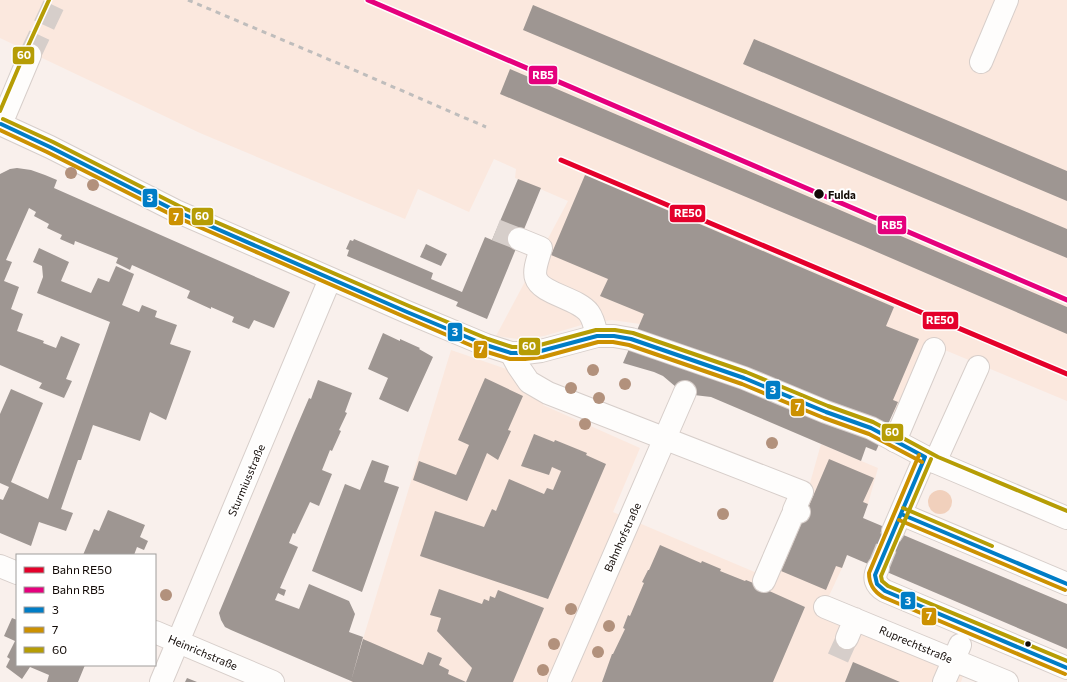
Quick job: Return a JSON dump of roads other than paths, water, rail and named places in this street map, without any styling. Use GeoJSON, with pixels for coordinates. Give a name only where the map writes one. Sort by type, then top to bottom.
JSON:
{"type":"FeatureCollection","features":[{"type":"Feature","properties":{"kind":"street"},"geometry":{"type":"LineString","coordinates":[[981,62],[1007,0]]}},
{"type":"Feature","properties":{"kind":"street"},"geometry":{"type":"LineString","coordinates":[[30,55],[0,125],[57,150],[176,211],[330,279],[486,345],[511,353],[541,351],[597,336],[614,336],[631,339],[744,378],[826,412],[871,428],[930,460],[1067,518]]}},
{"type":"Feature","properties":{"kind":"street"},"geometry":{"type":"LineString","coordinates":[[519,239],[541,248],[535,273],[538,282],[546,289],[583,307],[593,320],[597,336]]}},
{"type":"Feature","properties":{"kind":"street","name":"Sturmiusstraße"},"geometry":{"type":"LineString","coordinates":[[160,682],[330,279]]}},
{"type":"Feature","properties":{"kind":"street"},"geometry":{"type":"LineString","coordinates":[[895,441],[934,349]]}},
{"type":"Feature","properties":{"kind":"street"},"geometry":{"type":"LineString","coordinates":[[511,353],[529,382],[548,392],[802,492],[797,510],[764,581]]}},
{"type":"Feature","properties":{"kind":"street"},"geometry":{"type":"LineString","coordinates":[[978,366],[897,522],[1067,584]]}},
{"type":"Feature","properties":{"kind":"street","name":"Bahnhofstraße"},"geometry":{"type":"LineString","coordinates":[[559,682],[685,392]]}},
{"type":"Feature","properties":{"kind":"street"},"geometry":{"type":"LineString","coordinates":[[0,566],[16,574]]}},
{"type":"Feature","properties":{"kind":"street"},"geometry":{"type":"LineString","coordinates":[[878,568],[875,579],[879,588],[1067,668]]}},
{"type":"Feature","properties":{"kind":"street","name":"Ruprechtstraße"},"geometry":{"type":"LineString","coordinates":[[825,607],[851,629],[957,653],[1007,682]]}},
{"type":"Feature","properties":{"kind":"street","name":"Heinrichstraße"},"geometry":{"type":"LineString","coordinates":[[156,632],[273,682]]}},
{"type":"Feature","properties":{"kind":"street"},"geometry":{"type":"LineString","coordinates":[[944,682],[957,653]]}},
{"type":"Feature","properties":{"kind":"tunnel"},"geometry":{"type":"LineString","coordinates":[[30,55],[56,0]]}},
{"type":"Feature","properties":{"kind":"tunnel"},"geometry":{"type":"LineString","coordinates":[[496,230],[519,239]]}},
{"type":"Feature","properties":{"kind":"tunnel"},"geometry":{"type":"LineString","coordinates":[[878,568],[893,531]]}},
{"type":"Feature","properties":{"kind":"tunnel"},"geometry":{"type":"LineString","coordinates":[[838,658],[847,638]]}},
{"type":"Feature","properties":{"kind":"railway"},"geometry":{"type":"LineString","coordinates":[[188,0],[486,127]]}},
{"type":"Feature","properties":{"kind":"rail line","name":"RB5"},"geometry":{"type":"LineString","coordinates":[[368,0],[1067,300]]}},
{"type":"Feature","properties":{"kind":"rail line","name":"RE50"},"geometry":{"type":"LineString","coordinates":[[561,160],[1067,374]]}},
{"type":"Feature","properties":{"kind":"place","name":"Fulda"},"geometry":{"type":"Point","coordinates":[819,194]}}]}
